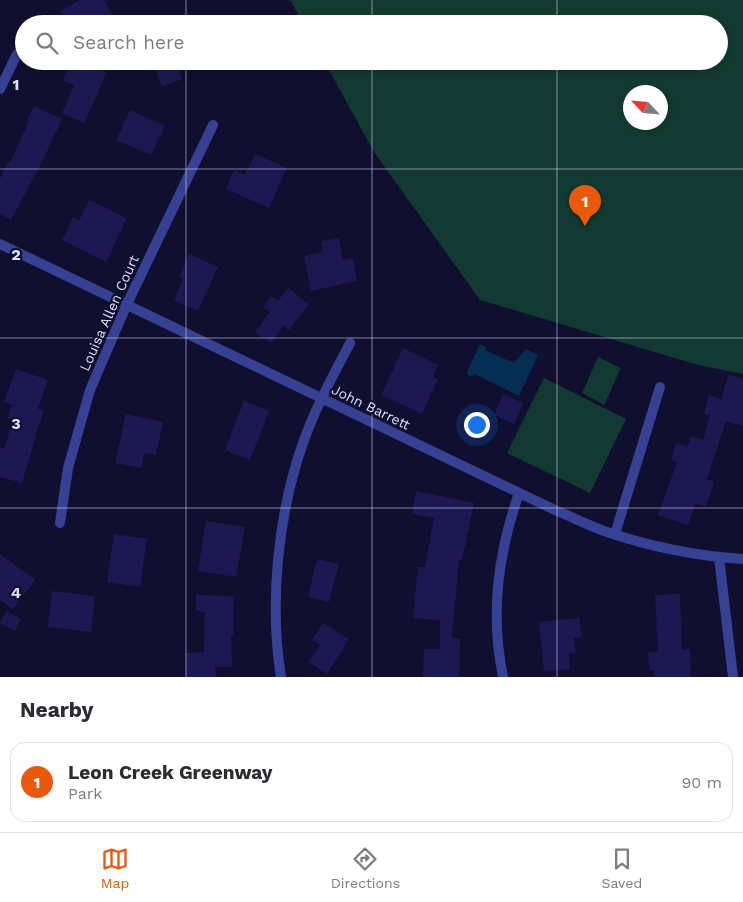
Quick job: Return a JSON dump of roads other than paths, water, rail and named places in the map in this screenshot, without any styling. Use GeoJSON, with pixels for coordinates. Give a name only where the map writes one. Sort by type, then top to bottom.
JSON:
{"type":"FeatureCollection","features":[{"type":"Feature","properties":{"kind":"street"},"geometry":{"type":"LineString","coordinates":[[0,89],[15,58]]}},
{"type":"Feature","properties":{"kind":"street","name":"Louisa Allen Court"},"geometry":{"type":"LineString","coordinates":[[60,523],[68,468],[90,390],[126,304],[213,125]]}},
{"type":"Feature","properties":{"kind":"street","name":"John Barrett"},"geometry":{"type":"LineString","coordinates":[[0,244],[557,511],[615,534],[682,551],[743,559]]}},
{"type":"Feature","properties":{"kind":"street"},"geometry":{"type":"LineString","coordinates":[[281,677],[276,607],[279,551],[288,494],[302,443],[321,398],[350,343]]}},
{"type":"Feature","properties":{"kind":"street"},"geometry":{"type":"LineString","coordinates":[[615,534],[660,387]]}},
{"type":"Feature","properties":{"kind":"street"},"geometry":{"type":"LineString","coordinates":[[503,677],[497,627],[497,592],[505,541],[519,493]]}},
{"type":"Feature","properties":{"kind":"street"},"geometry":{"type":"LineString","coordinates":[[719,557],[733,677]]}},
{"type":"Feature","properties":{"kind":"water"},"geometry":{"type":"Polygon","coordinates":[[[480,344],[486,347],[485,350],[514,363],[526,349],[538,355],[519,396],[474,374],[472,377],[466,374],[480,344]]]}},
{"type":"Feature","properties":{"kind":"place","name":"Leon Creek Greenway"},"geometry":{"type":"Point","coordinates":[585,226]}}]}
